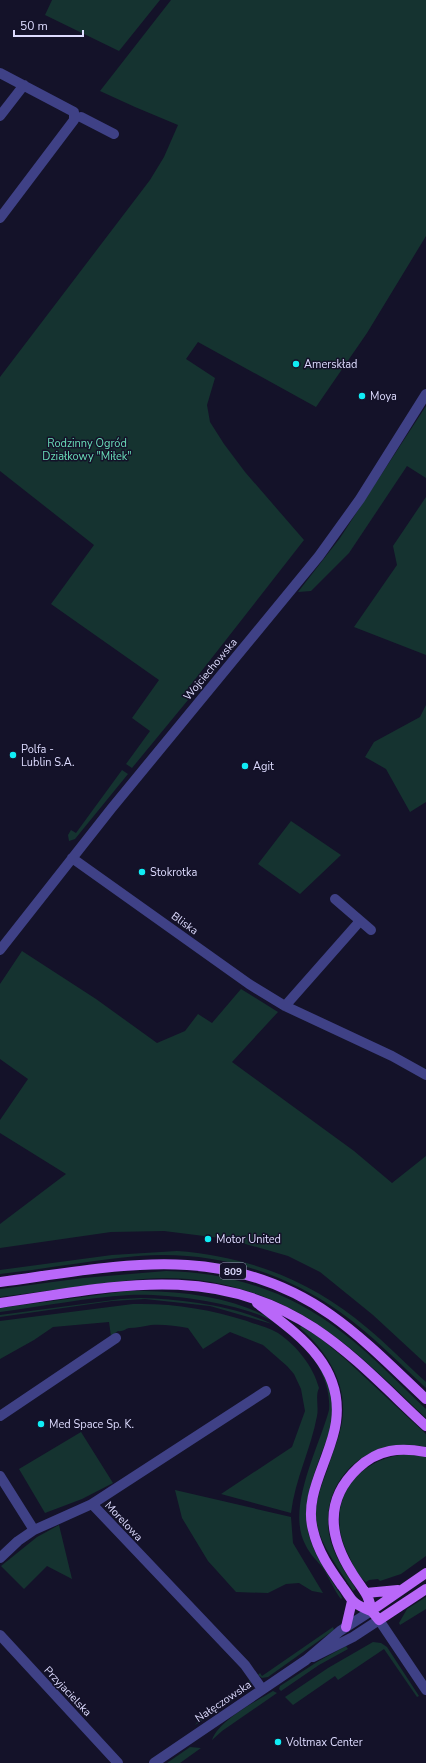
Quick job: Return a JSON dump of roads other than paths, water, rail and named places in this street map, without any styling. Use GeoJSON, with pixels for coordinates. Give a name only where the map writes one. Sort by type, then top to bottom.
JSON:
{"type":"FeatureCollection","features":[{"type":"Feature","properties":{"kind":"main road","name":"809"},"geometry":{"type":"LineString","coordinates":[[0,1282],[151,1264],[190,1264],[236,1272],[279,1287],[330,1314],[364,1341],[426,1398]]}},
{"type":"Feature","properties":{"kind":"main road","name":"809"},"geometry":{"type":"LineString","coordinates":[[0,1303],[123,1286],[163,1283],[208,1287],[249,1297],[293,1316],[328,1338],[354,1359],[426,1426]]}},
{"type":"Feature","properties":{"kind":"main road"},"geometry":{"type":"LineString","coordinates":[[249,1297],[301,1336],[317,1355],[334,1385],[337,1406],[336,1427],[312,1498],[311,1517],[314,1536],[322,1556],[352,1601],[370,1611],[379,1620]]}},
{"type":"Feature","properties":{"kind":"main road"},"geometry":{"type":"LineString","coordinates":[[370,1611],[366,1593],[341,1554],[335,1537],[334,1517],[339,1494],[353,1473],[361,1465],[376,1455],[400,1449],[426,1452]]}},
{"type":"Feature","properties":{"kind":"main road","name":"Nałęczowska"},"geometry":{"type":"LineString","coordinates":[[370,1611],[426,1572]]}},
{"type":"Feature","properties":{"kind":"main road","name":"Nałęczowska"},"geometry":{"type":"LineString","coordinates":[[379,1620],[426,1589]]}},
{"type":"Feature","properties":{"kind":"main road"},"geometry":{"type":"LineString","coordinates":[[366,1593],[400,1590]]}},
{"type":"Feature","properties":{"kind":"main road"},"geometry":{"type":"LineString","coordinates":[[346,1627],[352,1601]]}},
{"type":"Feature","properties":{"kind":"street"},"geometry":{"type":"LineString","coordinates":[[0,73],[72,110],[77,118],[114,134]]}},
{"type":"Feature","properties":{"kind":"street"},"geometry":{"type":"LineString","coordinates":[[0,116],[24,85]]}},
{"type":"Feature","properties":{"kind":"street"},"geometry":{"type":"LineString","coordinates":[[0,218],[77,118]]}},
{"type":"Feature","properties":{"kind":"street","name":"Wojciechowska"},"geometry":{"type":"LineString","coordinates":[[0,950],[72,858],[324,549],[360,499],[426,394]]}},
{"type":"Feature","properties":{"kind":"street","name":"Bliska"},"geometry":{"type":"LineString","coordinates":[[72,858],[249,984],[285,1006],[426,1073]]}},
{"type":"Feature","properties":{"kind":"street"},"geometry":{"type":"LineString","coordinates":[[335,899],[371,930]]}},
{"type":"Feature","properties":{"kind":"street"},"geometry":{"type":"LineString","coordinates":[[285,1006],[360,921]]}},
{"type":"Feature","properties":{"kind":"street"},"geometry":{"type":"LineString","coordinates":[[0,1416],[116,1338]]}},
{"type":"Feature","properties":{"kind":"street","name":"Morelowa"},"geometry":{"type":"LineString","coordinates":[[262,1689],[245,1665],[92,1504],[266,1391]]}},
{"type":"Feature","properties":{"kind":"street"},"geometry":{"type":"LineString","coordinates":[[0,1476],[34,1530]]}},
{"type":"Feature","properties":{"kind":"street"},"geometry":{"type":"LineString","coordinates":[[0,1558],[18,1541],[34,1530],[92,1504]]}},
{"type":"Feature","properties":{"kind":"street","name":"Nałęczowska"},"geometry":{"type":"LineString","coordinates":[[306,1660],[322,1644],[370,1611]]}},
{"type":"Feature","properties":{"kind":"street"},"geometry":{"type":"LineString","coordinates":[[379,1620],[426,1690]]}},
{"type":"Feature","properties":{"kind":"street","name":"Nałęczowska"},"geometry":{"type":"LineString","coordinates":[[154,1763],[306,1660],[321,1654],[353,1637],[379,1620]]}},
{"type":"Feature","properties":{"kind":"street","name":"Przyjacielska"},"geometry":{"type":"LineString","coordinates":[[0,1635],[118,1763]]}},
{"type":"Feature","properties":{"kind":"place","name":"Amerskład"},"geometry":{"type":"Point","coordinates":[296,364]}},
{"type":"Feature","properties":{"kind":"place","name":"Moya"},"geometry":{"type":"Point","coordinates":[362,396]}},
{"type":"Feature","properties":{"kind":"place","name":"Polfa - Lublin S.A."},"geometry":{"type":"Point","coordinates":[13,755]}},
{"type":"Feature","properties":{"kind":"place","name":"Agit"},"geometry":{"type":"Point","coordinates":[245,766]}},
{"type":"Feature","properties":{"kind":"place","name":"Stokrotka"},"geometry":{"type":"Point","coordinates":[142,872]}},
{"type":"Feature","properties":{"kind":"place","name":"Motor United"},"geometry":{"type":"Point","coordinates":[208,1239]}},
{"type":"Feature","properties":{"kind":"place","name":"Med Space Sp. K."},"geometry":{"type":"Point","coordinates":[41,1424]}},
{"type":"Feature","properties":{"kind":"place","name":"Voltmax Center"},"geometry":{"type":"Point","coordinates":[278,1742]}},
{"type":"Feature","properties":{"kind":"park label","name":"Rodzinny Ogród Działkowy \"Miłek\""},"geometry":{"type":"Point","coordinates":[87,449]}}]}
